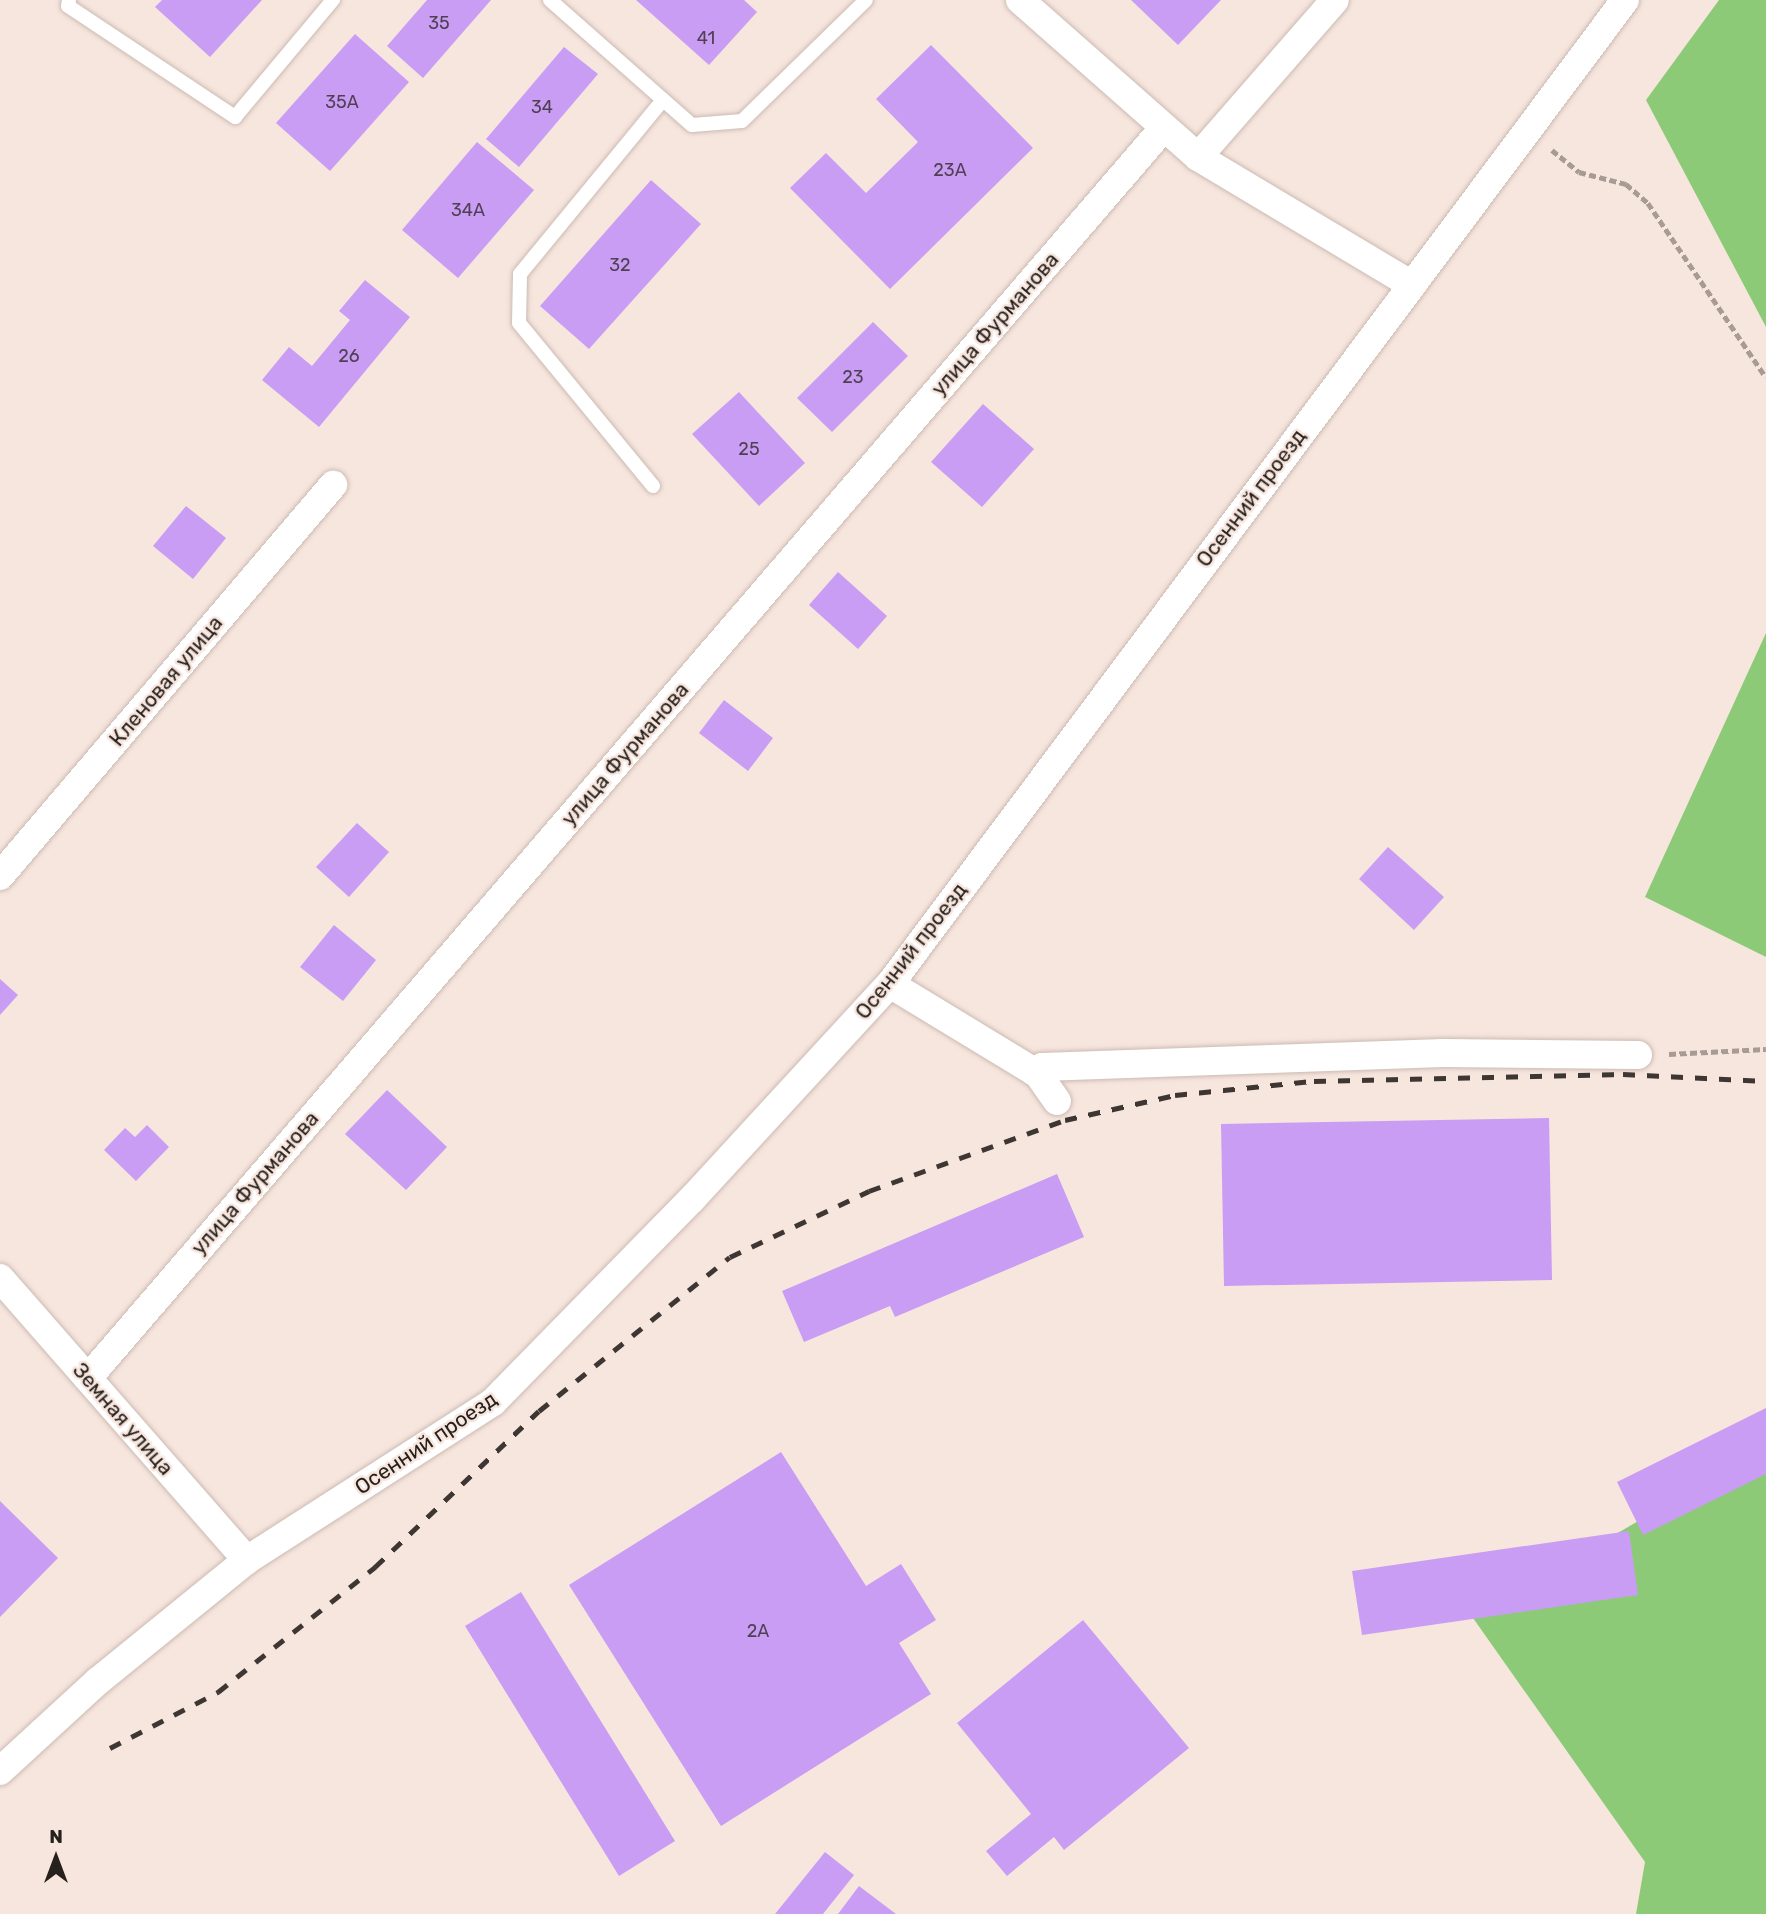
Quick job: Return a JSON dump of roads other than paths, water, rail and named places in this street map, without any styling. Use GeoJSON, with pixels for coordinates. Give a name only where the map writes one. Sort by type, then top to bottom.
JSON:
{"type":"FeatureCollection","features":[{"type":"Feature","properties":{"kind":"street"},"geometry":{"type":"LineString","coordinates":[[1020,0],[1162,130],[1198,157],[1410,284]]}},
{"type":"Feature","properties":{"kind":"street"},"geometry":{"type":"LineString","coordinates":[[1198,157],[1335,0]]}},
{"type":"Feature","properties":{"kind":"street","name":"Осенний проезд"},"geometry":{"type":"LineString","coordinates":[[0,1771],[98,1681],[247,1560],[493,1402],[692,1199],[890,984],[1410,284],[1625,0]]}},
{"type":"Feature","properties":{"kind":"street","name":"улица Фурманова"},"geometry":{"type":"LineString","coordinates":[[88,1378],[1162,130]]}},
{"type":"Feature","properties":{"kind":"street","name":"Кленовая улица"},"geometry":{"type":"LineString","coordinates":[[0,876],[333,485]]}},
{"type":"Feature","properties":{"kind":"street"},"geometry":{"type":"LineString","coordinates":[[890,984],[1033,1072],[1058,1101]]}},
{"type":"Feature","properties":{"kind":"street"},"geometry":{"type":"LineString","coordinates":[[1033,1072],[1042,1067],[1443,1052],[1638,1055]]}},
{"type":"Feature","properties":{"kind":"street","name":"Земная улица"},"geometry":{"type":"LineString","coordinates":[[0,1278],[247,1560]]}},
{"type":"Feature","properties":{"kind":"lane"},"geometry":{"type":"LineString","coordinates":[[69,0],[68,6],[235,117],[333,0]]}},
{"type":"Feature","properties":{"kind":"lane"},"geometry":{"type":"LineString","coordinates":[[550,0],[692,125],[742,121],[864,1]]}},
{"type":"Feature","properties":{"kind":"lane"},"geometry":{"type":"LineString","coordinates":[[653,486],[519,323],[520,274],[663,100]]}},
{"type":"Feature","properties":{"kind":"railway"},"geometry":{"type":"LineString","coordinates":[[110,1748],[218,1692],[375,1567],[539,1411],[730,1257],[869,1191],[1065,1120],[1175,1095],[1314,1081],[1623,1074],[1766,1081]]}}]}
